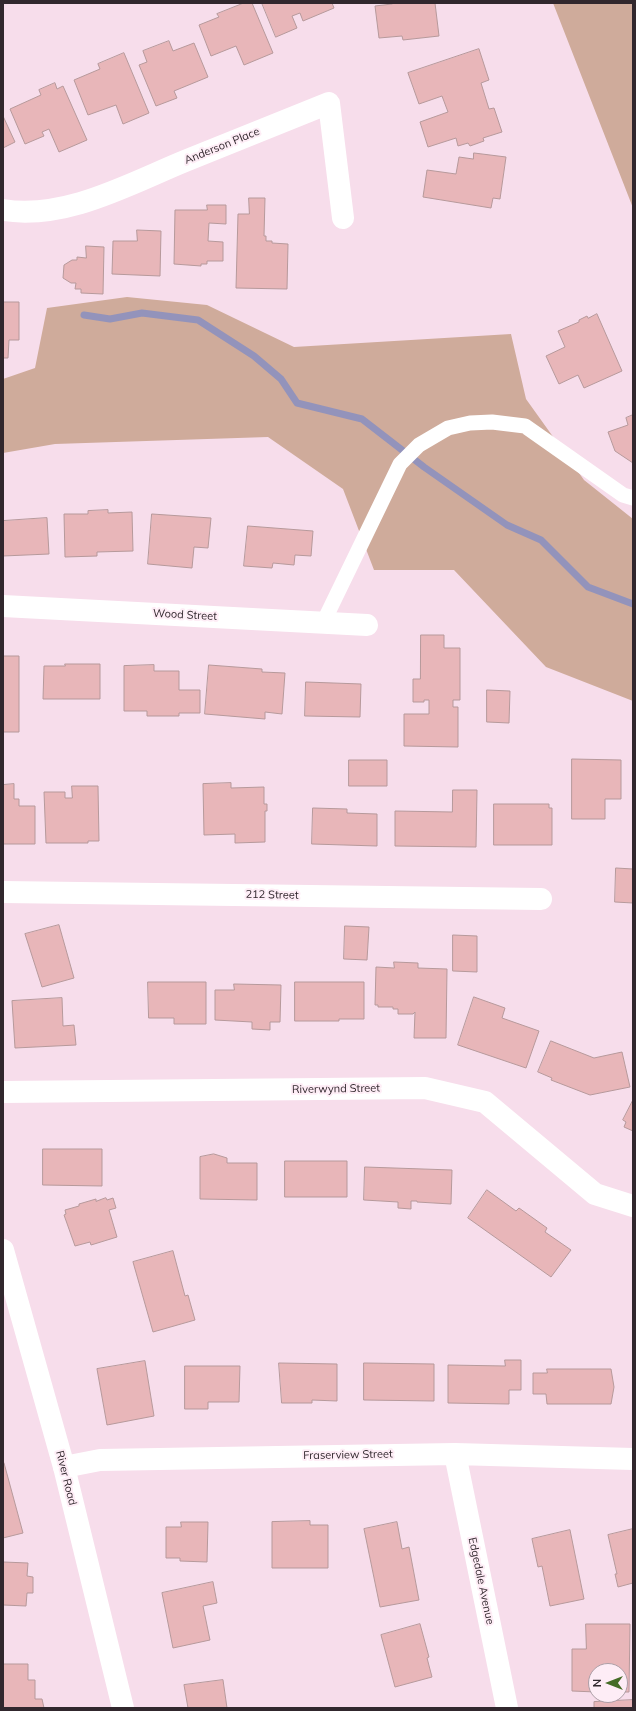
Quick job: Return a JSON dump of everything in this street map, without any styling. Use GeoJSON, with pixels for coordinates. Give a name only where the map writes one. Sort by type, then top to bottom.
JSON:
{"type":"FeatureCollection","features":[{"type":"Feature","properties":{"kind":"street","name":"Anderson Place"},"geometry":{"type":"LineString","coordinates":[[3,210],[14,212],[44,211],[98,197],[329,103],[343,218]]}},
{"type":"Feature","properties":{"kind":"street","name":"Wood Street"},"geometry":{"type":"LineString","coordinates":[[3,606],[367,625]]}},
{"type":"Feature","properties":{"kind":"street","name":"212 Street"},"geometry":{"type":"LineString","coordinates":[[3,892],[541,899]]}},
{"type":"Feature","properties":{"kind":"street","name":"Riverwynd Street"},"geometry":{"type":"LineString","coordinates":[[3,1092],[425,1088],[484,1102],[595,1194],[633,1206]]}},
{"type":"Feature","properties":{"kind":"street","name":"River Road"},"geometry":{"type":"LineString","coordinates":[[3,1250],[64,1467],[123,1708]]}},
{"type":"Feature","properties":{"kind":"street","name":"Fraserview Street"},"geometry":{"type":"LineString","coordinates":[[64,1467],[100,1460],[455,1454],[633,1459]]}},
{"type":"Feature","properties":{"kind":"street","name":"Edgedale Avenue"},"geometry":{"type":"LineString","coordinates":[[455,1454],[507,1708]]}},
{"type":"Feature","properties":{"kind":"lane"},"geometry":{"type":"LineString","coordinates":[[323,623],[400,464],[419,446],[448,428],[470,423],[492,422],[525,426],[623,495],[633,498]]}},
{"type":"Feature","properties":{"kind":"shaded area"},"geometry":{"type":"Polygon","coordinates":[[[553,3],[633,3],[633,208],[553,3]]]}},
{"type":"Feature","properties":{"kind":"shaded area"},"geometry":{"type":"Polygon","coordinates":[[[127,297],[207,305],[294,347],[511,334],[526,399],[584,480],[633,519],[633,701],[546,667],[454,570],[374,570],[343,489],[268,437],[55,444],[3,453],[3,379],[35,368],[47,308],[127,297]]]}},
{"type":"Feature","properties":{"kind":"building"},"geometry":{"type":"Polygon","coordinates":[[[244,3],[252,3],[273,53],[244,65],[236,46],[211,56],[199,25],[219,17],[217,14],[244,3]]]}},
{"type":"Feature","properties":{"kind":"building"},"geometry":{"type":"Polygon","coordinates":[[[262,3],[332,3],[334,8],[303,21],[300,13],[292,16],[297,28],[276,37],[262,3]]]}},
{"type":"Feature","properties":{"kind":"building"},"geometry":{"type":"Polygon","coordinates":[[[392,3],[435,3],[439,36],[403,40],[402,36],[379,38],[375,6],[392,3]]]}},
{"type":"Feature","properties":{"kind":"building"},"geometry":{"type":"Polygon","coordinates":[[[169,41],[173,51],[194,43],[208,77],[174,91],[177,98],[156,106],[139,65],[147,62],[143,51],[169,41]]]}},
{"type":"Feature","properties":{"kind":"building"},"geometry":{"type":"Polygon","coordinates":[[[479,49],[489,80],[481,83],[489,109],[494,108],[502,132],[483,138],[484,141],[470,146],[468,143],[458,146],[456,138],[428,147],[420,122],[448,112],[442,96],[419,104],[408,73],[479,49]]]}},
{"type":"Feature","properties":{"kind":"building"},"geometry":{"type":"Polygon","coordinates":[[[124,53],[149,113],[123,124],[116,105],[88,115],[74,80],[100,69],[98,64],[124,53]]]}},
{"type":"Feature","properties":{"kind":"building"},"geometry":{"type":"Polygon","coordinates":[[[55,83],[57,89],[63,86],[87,140],[59,152],[49,129],[42,132],[44,136],[25,144],[10,109],[41,95],[39,90],[55,83]]]}},
{"type":"Feature","properties":{"kind":"building"},"geometry":{"type":"Polygon","coordinates":[[[3,116],[15,142],[3,148],[3,116]]]}},
{"type":"Feature","properties":{"kind":"building"},"geometry":{"type":"Polygon","coordinates":[[[474,153],[506,157],[500,199],[493,198],[491,208],[423,197],[427,170],[456,174],[459,157],[473,159],[474,153]]]}},
{"type":"Feature","properties":{"kind":"building"},"geometry":{"type":"Polygon","coordinates":[[[249,198],[265,198],[264,236],[266,236],[266,241],[288,244],[287,289],[236,288],[238,214],[249,214],[249,198]]]}},
{"type":"Feature","properties":{"kind":"building"},"geometry":{"type":"Polygon","coordinates":[[[207,205],[226,205],[226,224],[209,223],[208,241],[223,242],[223,261],[207,261],[207,264],[201,264],[201,266],[174,264],[175,210],[207,210],[207,205]]]}},
{"type":"Feature","properties":{"kind":"building"},"geometry":{"type":"Polygon","coordinates":[[[137,230],[161,231],[160,276],[112,274],[113,241],[137,241],[137,230]]]}},
{"type":"Feature","properties":{"kind":"building"},"geometry":{"type":"Polygon","coordinates":[[[86,246],[104,247],[103,294],[81,293],[81,289],[75,289],[76,283],[71,283],[63,278],[64,265],[72,260],[77,260],[77,257],[86,258],[86,246]]]}},
{"type":"Feature","properties":{"kind":"building"},"geometry":{"type":"Polygon","coordinates":[[[3,302],[19,302],[19,340],[9,340],[8,358],[3,358],[3,302]]]}},
{"type":"Feature","properties":{"kind":"building"},"geometry":{"type":"Polygon","coordinates":[[[597,314],[622,371],[584,388],[578,375],[559,384],[546,356],[565,347],[558,331],[579,322],[579,320],[587,316],[588,318],[597,314]]]}},
{"type":"Feature","properties":{"kind":"building"},"geometry":{"type":"Polygon","coordinates":[[[633,415],[633,463],[615,451],[608,432],[628,425],[626,418],[633,415]]]}},
{"type":"Feature","properties":{"kind":"building"},"geometry":{"type":"Polygon","coordinates":[[[108,510],[108,513],[132,512],[133,551],[97,552],[97,556],[65,557],[64,514],[88,514],[88,511],[108,510]]]}},
{"type":"Feature","properties":{"kind":"building"},"geometry":{"type":"Polygon","coordinates":[[[152,514],[211,518],[208,548],[194,547],[192,568],[148,564],[152,514]]]}},
{"type":"Feature","properties":{"kind":"building"},"geometry":{"type":"Polygon","coordinates":[[[47,518],[49,554],[3,556],[3,521],[47,518]]]}},
{"type":"Feature","properties":{"kind":"building"},"geometry":{"type":"Polygon","coordinates":[[[248,526],[313,531],[311,556],[295,555],[294,565],[273,563],[272,568],[244,566],[248,526]]]}},
{"type":"Feature","properties":{"kind":"building"},"geometry":{"type":"Polygon","coordinates":[[[421,635],[444,635],[444,648],[460,648],[460,700],[453,700],[453,707],[458,707],[458,747],[404,746],[404,714],[429,714],[429,700],[424,700],[424,702],[413,702],[413,679],[420,679],[421,635]]]}},
{"type":"Feature","properties":{"kind":"building"},"geometry":{"type":"Polygon","coordinates":[[[3,656],[19,656],[19,732],[3,732],[3,656]]]}},
{"type":"Feature","properties":{"kind":"building"},"geometry":{"type":"Polygon","coordinates":[[[65,664],[100,664],[100,699],[43,699],[44,666],[65,666],[65,664]]]}},
{"type":"Feature","properties":{"kind":"building"},"geometry":{"type":"Polygon","coordinates":[[[154,665],[154,671],[179,671],[179,690],[200,690],[200,713],[179,713],[179,716],[147,716],[147,711],[124,711],[124,666],[154,665]]]}},
{"type":"Feature","properties":{"kind":"building"},"geometry":{"type":"Polygon","coordinates":[[[209,665],[262,669],[262,672],[285,673],[282,714],[265,712],[265,719],[205,714],[209,665]]]}},
{"type":"Feature","properties":{"kind":"building"},"geometry":{"type":"Polygon","coordinates":[[[306,682],[361,684],[360,717],[305,716],[306,682]]]}},
{"type":"Feature","properties":{"kind":"building"},"geometry":{"type":"Polygon","coordinates":[[[487,690],[510,691],[509,723],[487,722],[487,690]]]}},
{"type":"Feature","properties":{"kind":"building"},"geometry":{"type":"Polygon","coordinates":[[[572,759],[621,760],[621,799],[605,799],[605,819],[572,819],[572,759]]]}},
{"type":"Feature","properties":{"kind":"building"},"geometry":{"type":"Polygon","coordinates":[[[349,760],[387,760],[387,786],[349,786],[349,760]]]}},
{"type":"Feature","properties":{"kind":"building"},"geometry":{"type":"Polygon","coordinates":[[[231,783],[231,788],[264,787],[264,804],[267,804],[267,811],[265,811],[265,842],[235,843],[235,834],[204,835],[203,784],[231,783]]]}},
{"type":"Feature","properties":{"kind":"building"},"geometry":{"type":"Polygon","coordinates":[[[14,784],[14,799],[19,799],[19,806],[35,806],[35,844],[3,844],[3,785],[14,784]]]}},
{"type":"Feature","properties":{"kind":"building"},"geometry":{"type":"Polygon","coordinates":[[[72,786],[98,786],[99,841],[88,841],[88,843],[46,843],[44,792],[65,792],[65,798],[72,798],[72,786]]]}},
{"type":"Feature","properties":{"kind":"building"},"geometry":{"type":"Polygon","coordinates":[[[453,790],[477,790],[476,847],[395,846],[395,811],[452,812],[453,790]]]}},
{"type":"Feature","properties":{"kind":"building"},"geometry":{"type":"Polygon","coordinates":[[[494,804],[549,804],[549,808],[552,808],[552,845],[494,845],[494,804]]]}},
{"type":"Feature","properties":{"kind":"building"},"geometry":{"type":"Polygon","coordinates":[[[313,808],[347,809],[347,813],[377,814],[377,846],[312,844],[313,808]]]}},
{"type":"Feature","properties":{"kind":"building"},"geometry":{"type":"Polygon","coordinates":[[[616,868],[633,869],[633,903],[615,902],[616,868]]]}},
{"type":"Feature","properties":{"kind":"building"},"geometry":{"type":"Polygon","coordinates":[[[59,925],[74,978],[42,987],[25,934],[59,925]]]}},
{"type":"Feature","properties":{"kind":"building"},"geometry":{"type":"Polygon","coordinates":[[[345,926],[369,927],[367,960],[344,959],[345,926]]]}},
{"type":"Feature","properties":{"kind":"building"},"geometry":{"type":"Polygon","coordinates":[[[453,935],[477,936],[477,972],[453,971],[453,935]]]}},
{"type":"Feature","properties":{"kind":"building"},"geometry":{"type":"Polygon","coordinates":[[[394,962],[418,963],[418,968],[447,969],[446,1038],[414,1038],[415,1012],[413,1014],[398,1014],[398,1009],[393,1009],[393,1007],[378,1007],[378,1005],[375,1005],[376,967],[394,968],[394,962]]]}},
{"type":"Feature","properties":{"kind":"building"},"geometry":{"type":"Polygon","coordinates":[[[148,982],[206,982],[206,1024],[174,1024],[174,1018],[149,1018],[148,982]]]}},
{"type":"Feature","properties":{"kind":"building"},"geometry":{"type":"Polygon","coordinates":[[[295,982],[364,982],[364,1019],[339,1019],[339,1021],[295,1021],[295,982]]]}},
{"type":"Feature","properties":{"kind":"building"},"geometry":{"type":"Polygon","coordinates":[[[234,984],[281,985],[280,1022],[270,1022],[270,1030],[252,1029],[252,1022],[215,1020],[215,990],[234,990],[234,984]]]}},
{"type":"Feature","properties":{"kind":"building"},"geometry":{"type":"Polygon","coordinates":[[[474,997],[505,1008],[502,1018],[539,1031],[526,1068],[458,1045],[474,997]]]}},
{"type":"Feature","properties":{"kind":"building"},"geometry":{"type":"Polygon","coordinates":[[[62,998],[63,1026],[74,1025],[76,1045],[15,1048],[12,1001],[62,998]]]}},
{"type":"Feature","properties":{"kind":"building"},"geometry":{"type":"Polygon","coordinates":[[[551,1041],[594,1058],[622,1052],[630,1087],[590,1095],[551,1080],[552,1078],[538,1072],[551,1041]]]}},
{"type":"Feature","properties":{"kind":"building"},"geometry":{"type":"Polygon","coordinates":[[[633,1100],[633,1131],[624,1127],[626,1122],[623,1120],[633,1100]]]}},
{"type":"Feature","properties":{"kind":"building"},"geometry":{"type":"Polygon","coordinates":[[[43,1149],[102,1149],[102,1186],[43,1185],[43,1149]]]}},
{"type":"Feature","properties":{"kind":"building"},"geometry":{"type":"Polygon","coordinates":[[[214,1154],[227,1158],[227,1163],[257,1163],[257,1200],[200,1199],[200,1157],[214,1154]]]}},
{"type":"Feature","properties":{"kind":"building"},"geometry":{"type":"Polygon","coordinates":[[[285,1161],[347,1161],[347,1197],[285,1197],[285,1161]]]}},
{"type":"Feature","properties":{"kind":"building"},"geometry":{"type":"Polygon","coordinates":[[[365,1167],[452,1170],[451,1204],[411,1201],[411,1209],[398,1208],[398,1202],[364,1200],[365,1167]]]}},
{"type":"Feature","properties":{"kind":"building"},"geometry":{"type":"Polygon","coordinates":[[[487,1190],[516,1211],[519,1208],[547,1228],[545,1232],[571,1250],[551,1277],[468,1218],[487,1190]]]}},
{"type":"Feature","properties":{"kind":"building"},"geometry":{"type":"Polygon","coordinates":[[[106,1198],[107,1200],[113,1198],[116,1208],[109,1210],[117,1237],[91,1245],[90,1242],[75,1246],[64,1215],[66,1214],[65,1210],[96,1199],[96,1201],[106,1198]]]}},
{"type":"Feature","properties":{"kind":"building"},"geometry":{"type":"Polygon","coordinates":[[[173,1251],[185,1296],[188,1295],[195,1320],[153,1332],[133,1262],[173,1251]]]}},
{"type":"Feature","properties":{"kind":"building"},"geometry":{"type":"Polygon","coordinates":[[[505,1360],[521,1360],[521,1390],[509,1390],[509,1404],[448,1403],[448,1365],[505,1366],[505,1360]]]}},
{"type":"Feature","properties":{"kind":"building"},"geometry":{"type":"Polygon","coordinates":[[[145,1361],[154,1416],[107,1425],[97,1369],[145,1361]]]}},
{"type":"Feature","properties":{"kind":"building"},"geometry":{"type":"Polygon","coordinates":[[[279,1363],[337,1364],[337,1401],[312,1400],[312,1403],[282,1403],[279,1363]]]}},
{"type":"Feature","properties":{"kind":"building"},"geometry":{"type":"Polygon","coordinates":[[[364,1363],[434,1364],[434,1401],[364,1400],[364,1363]]]}},
{"type":"Feature","properties":{"kind":"building"},"geometry":{"type":"Polygon","coordinates":[[[185,1366],[240,1366],[239,1402],[208,1402],[208,1409],[185,1409],[185,1366]]]}},
{"type":"Feature","properties":{"kind":"building"},"geometry":{"type":"Polygon","coordinates":[[[547,1369],[611,1369],[614,1387],[611,1404],[547,1404],[546,1394],[533,1394],[533,1373],[547,1373],[547,1369]]]}},
{"type":"Feature","properties":{"kind":"building"},"geometry":{"type":"Polygon","coordinates":[[[3,1463],[23,1533],[3,1538],[3,1463]]]}},
{"type":"Feature","properties":{"kind":"building"},"geometry":{"type":"Polygon","coordinates":[[[310,1521],[310,1525],[328,1525],[328,1568],[272,1568],[272,1522],[310,1521]]]}},
{"type":"Feature","properties":{"kind":"building"},"geometry":{"type":"Polygon","coordinates":[[[181,1522],[208,1522],[207,1562],[180,1561],[180,1558],[166,1558],[166,1527],[181,1527],[181,1522]]]}},
{"type":"Feature","properties":{"kind":"building"},"geometry":{"type":"Polygon","coordinates":[[[397,1522],[402,1549],[409,1547],[419,1600],[380,1607],[364,1529],[397,1522]]]}},
{"type":"Feature","properties":{"kind":"building"},"geometry":{"type":"Polygon","coordinates":[[[633,1529],[633,1583],[618,1587],[615,1574],[617,1574],[608,1535],[633,1529]]]}},
{"type":"Feature","properties":{"kind":"building"},"geometry":{"type":"Polygon","coordinates":[[[570,1530],[584,1599],[550,1606],[542,1566],[538,1567],[532,1539],[570,1530]]]}},
{"type":"Feature","properties":{"kind":"building"},"geometry":{"type":"Polygon","coordinates":[[[3,1562],[28,1563],[27,1576],[33,1577],[33,1593],[27,1593],[26,1606],[3,1605],[3,1562]]]}},
{"type":"Feature","properties":{"kind":"building"},"geometry":{"type":"Polygon","coordinates":[[[213,1582],[217,1603],[203,1606],[210,1640],[173,1648],[162,1593],[213,1582]]]}},
{"type":"Feature","properties":{"kind":"building"},"geometry":{"type":"Polygon","coordinates":[[[420,1624],[429,1657],[427,1658],[432,1677],[395,1687],[381,1635],[420,1624]]]}},
{"type":"Feature","properties":{"kind":"building"},"geometry":{"type":"Polygon","coordinates":[[[586,1624],[630,1624],[629,1692],[628,1663],[588,1663],[588,1692],[572,1691],[572,1649],[586,1649],[586,1624]]]}},
{"type":"Feature","properties":{"kind":"building"},"geometry":{"type":"Polygon","coordinates":[[[3,1664],[28,1664],[28,1680],[35,1680],[35,1699],[42,1699],[44,1708],[3,1708],[3,1664]]]}},
{"type":"Feature","properties":{"kind":"building"},"geometry":{"type":"Polygon","coordinates":[[[223,1680],[227,1708],[188,1708],[184,1685],[223,1680]]]}},
{"type":"Feature","properties":{"kind":"building"},"geometry":{"type":"Polygon","coordinates":[[[628,1700],[633,1700],[633,1708],[594,1708],[594,1703],[628,1703],[628,1700]]]}},
{"type":"Feature","properties":{"kind":"waterway"},"geometry":{"type":"LineString","coordinates":[[84,315],[110,319],[142,313],[198,320],[254,356],[281,379],[297,403],[362,419],[424,467],[507,525],[541,540],[588,587],[633,604]]}}]}
